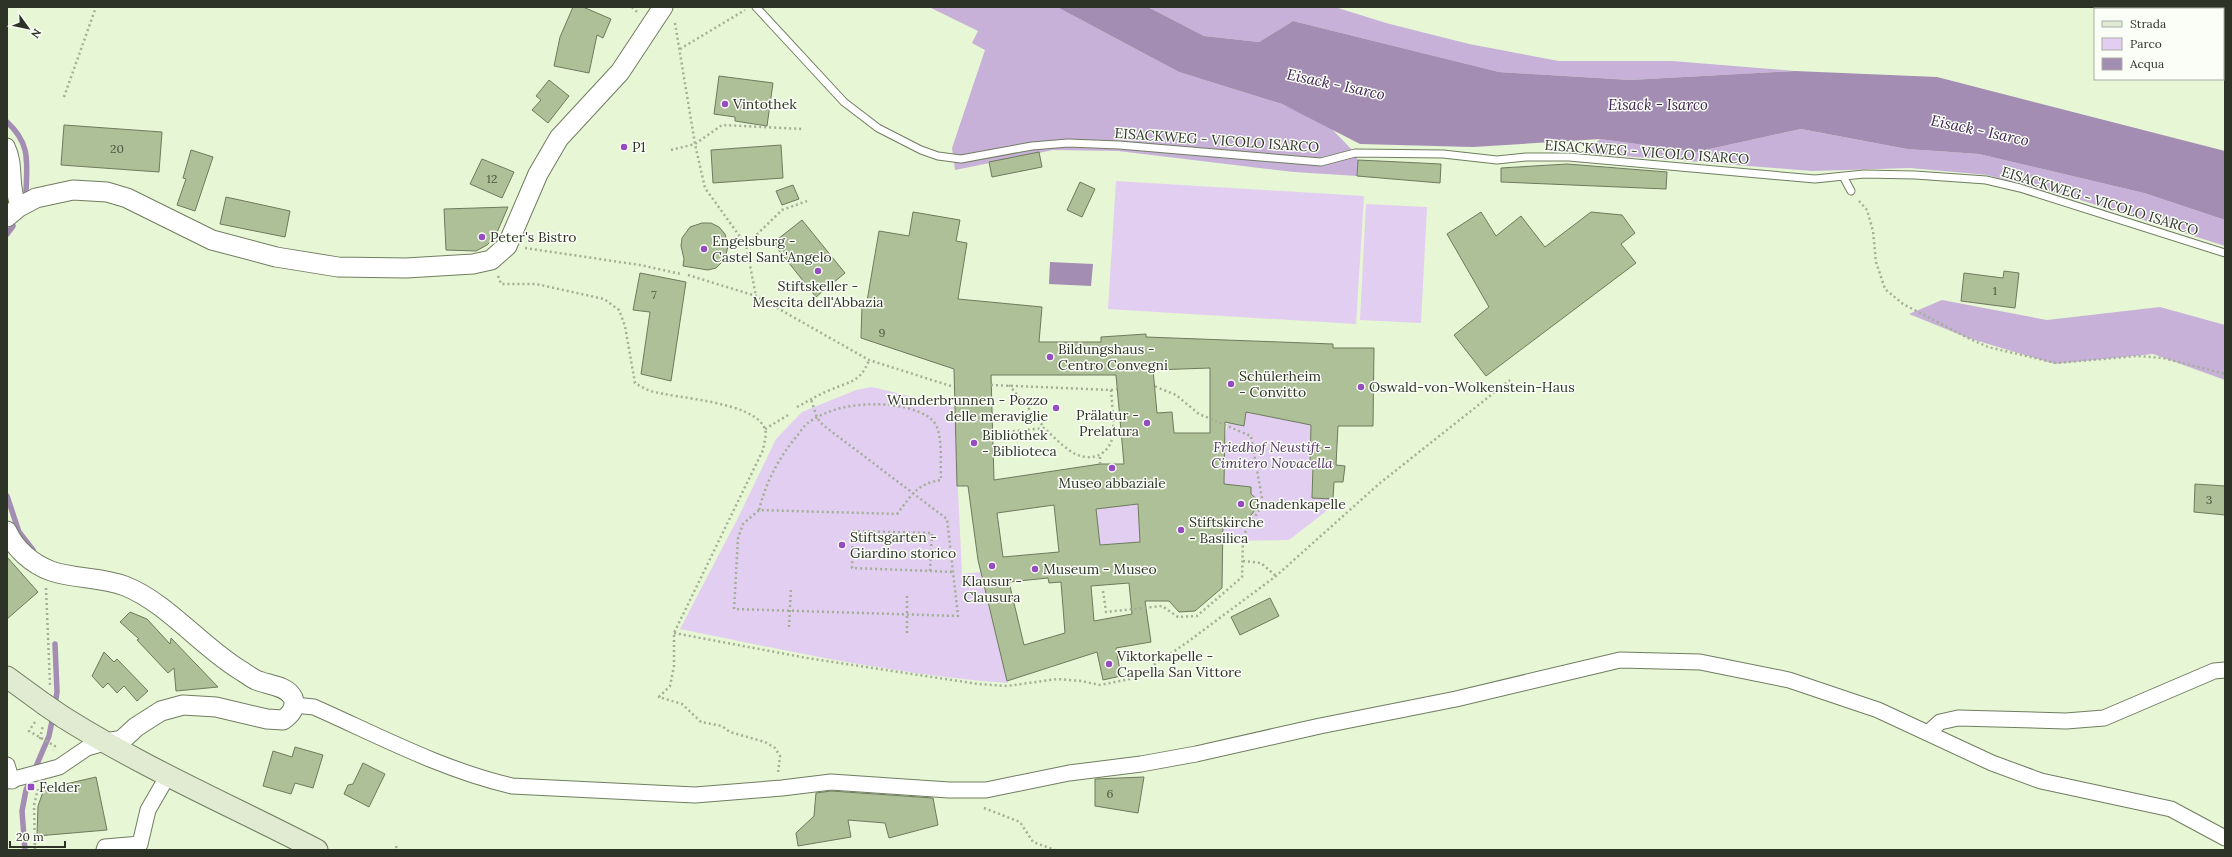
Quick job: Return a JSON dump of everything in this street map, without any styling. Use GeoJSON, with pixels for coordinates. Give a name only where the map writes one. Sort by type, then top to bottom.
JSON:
{"type":"FeatureCollection","features":[{"type":"Feature","properties":{"kind":"main road"},"geometry":{"type":"LineString","coordinates":[[7,677],[48,709],[104,743],[167,777],[317,850]]}},
{"type":"Feature","properties":{"kind":"street"},"geometry":{"type":"LineString","coordinates":[[13,212],[36,198],[72,190],[107,192],[128,198],[212,240],[276,257],[338,267],[406,268],[474,264],[491,260],[507,246],[538,174],[559,138],[620,72],[660,8]]}},
{"type":"Feature","properties":{"kind":"street"},"geometry":{"type":"LineString","coordinates":[[7,146],[13,164],[13,212]]}},
{"type":"Feature","properties":{"kind":"street"},"geometry":{"type":"LineString","coordinates":[[7,533],[20,552],[51,571],[98,579],[125,586],[149,599],[231,664],[256,680],[284,688],[293,697],[294,705],[290,715],[283,720],[266,719],[216,707],[184,705],[161,711],[136,726],[122,740],[87,748],[59,767],[36,775],[10,781],[7,765]]}},
{"type":"Feature","properties":{"kind":"street"},"geometry":{"type":"LineString","coordinates":[[294,705],[314,707],[441,763],[489,780],[512,786],[694,795],[782,788],[831,782],[919,788],[986,790],[1069,773],[1141,764],[1196,754],[1320,726],[1456,699],[1620,660],[1700,662],[1789,680],[1878,710],[1992,763],[2041,781],[2171,809],[2225,838]]}},
{"type":"Feature","properties":{"kind":"street"},"geometry":{"type":"LineString","coordinates":[[1928,733],[1940,722],[1958,718],[2066,721],[2104,718],[2214,671],[2225,670]]}},
{"type":"Feature","properties":{"kind":"street"},"geometry":{"type":"LineString","coordinates":[[104,850],[105,847],[140,844],[148,810],[167,777]]}},
{"type":"Feature","properties":{"kind":"lane","name":"EISACKWEG - VICOLO ISARCO"},"geometry":{"type":"LineString","coordinates":[[756,7],[844,102],[878,128],[920,150],[938,156],[961,159],[1032,146],[1068,143],[1119,145],[1321,162],[1355,153],[1443,154],[1497,160],[1526,157],[1569,157],[1815,179],[1844,178],[1864,174],[1915,174],[1986,180],[2020,188],[2225,253]]}},
{"type":"Feature","properties":{"kind":"lane"},"geometry":{"type":"LineString","coordinates":[[1844,178],[1851,191]]}},
{"type":"Feature","properties":{"kind":"path"},"geometry":{"type":"LineString","coordinates":[[64,96],[96,7]]}},
{"type":"Feature","properties":{"kind":"path"},"geometry":{"type":"LineString","coordinates":[[680,49],[750,7]]}},
{"type":"Feature","properties":{"kind":"path"},"geometry":{"type":"LineString","coordinates":[[660,8],[675,20],[695,144],[705,188],[746,245],[756,296]]}},
{"type":"Feature","properties":{"kind":"path"},"geometry":{"type":"LineString","coordinates":[[671,150],[695,144],[722,125],[803,129]]}},
{"type":"Feature","properties":{"kind":"path"},"geometry":{"type":"LineString","coordinates":[[1851,191],[1867,210],[1872,231],[1876,262],[1885,289],[1902,304],[1968,338],[1988,347],[2056,363],[2138,356],[2163,358],[2225,374]]}},
{"type":"Feature","properties":{"kind":"path"},"geometry":{"type":"LineString","coordinates":[[746,245],[782,210],[807,200]]}},
{"type":"Feature","properties":{"kind":"path"},"geometry":{"type":"LineString","coordinates":[[507,246],[640,265],[681,274]]}},
{"type":"Feature","properties":{"kind":"path"},"geometry":{"type":"LineString","coordinates":[[491,260],[501,284],[536,284],[604,299],[619,310],[625,326],[634,383],[650,391],[733,407],[751,414],[765,429],[766,437],[763,450],[674,633],[674,666],[670,686],[659,697],[682,704],[701,722],[722,726],[730,732],[765,742],[775,748],[780,756],[778,773],[782,788]]}},
{"type":"Feature","properties":{"kind":"path"},"geometry":{"type":"LineString","coordinates":[[688,275],[756,296],[869,360],[954,387]]}},
{"type":"Feature","properties":{"kind":"path"},"geometry":{"type":"LineString","coordinates":[[797,407],[830,390],[855,381],[865,372],[869,360]]}},
{"type":"Feature","properties":{"kind":"path"},"geometry":{"type":"LineString","coordinates":[[674,633],[807,658],[978,684],[1007,686],[1057,680],[1081,681],[1100,685],[1135,678],[1276,576],[1380,483],[1510,380]]}},
{"type":"Feature","properties":{"kind":"path"},"geometry":{"type":"LineString","coordinates":[[991,385],[1117,389]]}},
{"type":"Feature","properties":{"kind":"path"},"geometry":{"type":"LineString","coordinates":[[1008,385],[1044,428],[1070,451],[1086,457],[1100,457],[1107,452],[1113,433],[1111,390]]}},
{"type":"Feature","properties":{"kind":"path"},"geometry":{"type":"LineString","coordinates":[[1103,591],[1106,612],[1162,606],[1178,617],[1197,616],[1242,577],[1245,535],[1263,504],[1251,436],[1198,414],[1176,395],[1154,386]]}},
{"type":"Feature","properties":{"kind":"path"},"geometry":{"type":"LineString","coordinates":[[759,510],[897,514],[912,495],[920,486],[941,480],[939,439],[936,425],[930,417],[909,408],[872,403],[835,410],[817,418],[807,423],[787,447],[772,473],[759,510],[743,524],[738,538],[734,609],[958,616],[946,519],[912,495],[823,425],[817,418],[811,399]]}},
{"type":"Feature","properties":{"kind":"path"},"geometry":{"type":"LineString","coordinates":[[765,429],[788,415]]}},
{"type":"Feature","properties":{"kind":"path"},"geometry":{"type":"LineString","coordinates":[[997,433],[1044,428]]}},
{"type":"Feature","properties":{"kind":"path"},"geometry":{"type":"LineString","coordinates":[[1100,457],[1100,464]]}},
{"type":"Feature","properties":{"kind":"path"},"geometry":{"type":"LineString","coordinates":[[930,571],[932,534],[853,531],[852,568],[953,572]]}},
{"type":"Feature","properties":{"kind":"path"},"geometry":{"type":"LineString","coordinates":[[1243,561],[1261,563],[1276,576]]}},
{"type":"Feature","properties":{"kind":"path"},"geometry":{"type":"LineString","coordinates":[[40,738],[48,709],[46,586],[51,571]]}},
{"type":"Feature","properties":{"kind":"path"},"geometry":{"type":"LineString","coordinates":[[789,627],[791,588]]}},
{"type":"Feature","properties":{"kind":"path"},"geometry":{"type":"LineString","coordinates":[[907,596],[907,633]]}},
{"type":"Feature","properties":{"kind":"path"},"geometry":{"type":"LineString","coordinates":[[48,709],[29,731],[55,746]]}},
{"type":"Feature","properties":{"kind":"path"},"geometry":{"type":"LineString","coordinates":[[35,850],[34,805],[38,788],[36,775]]}},
{"type":"Feature","properties":{"kind":"path"},"geometry":{"type":"LineString","coordinates":[[977,806],[1020,822],[1033,842],[1055,850]]}},
{"type":"Feature","properties":{"kind":"green space"},"geometry":{"type":"Polygon","coordinates":[[[1116,181],[1364,196],[1356,324],[1108,309],[1116,181]]]}},
{"type":"Feature","properties":{"kind":"green space"},"geometry":{"type":"Polygon","coordinates":[[[1366,204],[1427,207],[1421,323],[1360,320],[1366,204]]]}},
{"type":"Feature","properties":{"kind":"green space","name":"Stiftsgarten - Giardino storico"},"geometry":{"type":"Polygon","coordinates":[[[872,387],[954,407],[962,574],[980,572],[1008,683],[884,668],[802,654],[680,629],[738,518],[776,439],[802,412],[856,390],[872,387]]]}},
{"type":"Feature","properties":{"kind":"green space","name":"Friedhof Neustift - Cimitero Novacella"},"geometry":{"type":"Polygon","coordinates":[[[1246,412],[1311,425],[1310,465],[1313,466],[1312,497],[1333,499],[1333,506],[1289,540],[1223,541],[1223,519],[1249,521],[1250,513],[1254,513],[1259,506],[1259,501],[1251,494],[1250,487],[1224,484],[1225,436],[1228,422],[1243,426],[1246,412]]]}},
{"type":"Feature","properties":{"kind":"green space"},"geometry":{"type":"Polygon","coordinates":[[[1138,504],[1140,542],[1100,545],[1096,509],[1138,504]]]}},
{"type":"Feature","properties":{"kind":"shaded area"},"geometry":{"type":"Polygon","coordinates":[[[929,7],[1057,7],[1179,72],[1282,104],[1328,125],[1355,153],[1358,160],[1357,176],[1294,172],[1118,151],[1053,150],[955,170],[952,148],[985,50],[972,43],[978,31],[929,7]]]}},
{"type":"Feature","properties":{"kind":"shaded area"},"geometry":{"type":"Polygon","coordinates":[[[1148,7],[1335,7],[1386,23],[1469,44],[1559,61],[1672,61],[1795,71],[1630,80],[1499,72],[1293,21],[1259,42],[1204,36],[1148,7]]]}},
{"type":"Feature","properties":{"kind":"shaded area"},"geometry":{"type":"Polygon","coordinates":[[[1801,129],[1907,149],[1979,154],[2144,193],[2225,220],[2225,246],[2071,197],[1987,175],[1910,168],[1812,171],[1585,153],[1600,139],[1696,152],[1801,129]]]}},
{"type":"Feature","properties":{"kind":"shaded area"},"geometry":{"type":"Polygon","coordinates":[[[1942,300],[2047,320],[2160,307],[2225,325],[2225,380],[2153,354],[2055,364],[1968,338],[1909,314],[1942,300]]]}},
{"type":"Feature","properties":{"kind":"water","name":"Eisack - Isarco"},"geometry":{"type":"Polygon","coordinates":[[[1057,7],[1148,7],[1204,36],[1259,42],[1293,21],[1499,72],[1630,80],[1795,71],[1937,77],[2225,151],[2225,220],[2144,193],[1979,154],[1907,149],[1801,129],[1696,152],[1600,139],[1473,147],[1360,144],[1282,104],[1179,72],[1057,7]]]}},
{"type":"Feature","properties":{"kind":"water"},"geometry":{"type":"Polygon","coordinates":[[[1050,262],[1093,264],[1091,286],[1049,284],[1050,262]]]}},
{"type":"Feature","properties":{"kind":"building"},"geometry":{"type":"Polygon","coordinates":[[[573,7],[583,7],[611,19],[603,38],[597,35],[589,73],[554,66],[560,37],[573,7]]]}},
{"type":"Feature","properties":{"kind":"building"},"geometry":{"type":"Polygon","coordinates":[[[719,76],[773,83],[767,126],[735,121],[735,117],[714,114],[719,76]]]}},
{"type":"Feature","properties":{"kind":"building"},"geometry":{"type":"Polygon","coordinates":[[[549,80],[569,96],[548,123],[532,110],[541,100],[536,96],[549,80]]]}},
{"type":"Feature","properties":{"kind":"building"},"geometry":{"type":"Polygon","coordinates":[[[64,125],[162,132],[159,172],[61,165],[64,125]]]}},
{"type":"Feature","properties":{"kind":"building"},"geometry":{"type":"Polygon","coordinates":[[[781,145],[783,178],[713,183],[711,150],[781,145]]]}},
{"type":"Feature","properties":{"kind":"building"},"geometry":{"type":"Polygon","coordinates":[[[191,150],[213,157],[195,211],[177,205],[186,179],[183,178],[191,150]]]}},
{"type":"Feature","properties":{"kind":"building"},"geometry":{"type":"Polygon","coordinates":[[[1039,152],[1042,167],[992,177],[989,162],[1039,152]]]}},
{"type":"Feature","properties":{"kind":"building"},"geometry":{"type":"Polygon","coordinates":[[[482,159],[514,172],[502,198],[470,184],[482,159]]]}},
{"type":"Feature","properties":{"kind":"building"},"geometry":{"type":"Polygon","coordinates":[[[1358,160],[1441,164],[1440,183],[1357,176],[1358,160]]]}},
{"type":"Feature","properties":{"kind":"building"},"geometry":{"type":"Polygon","coordinates":[[[1567,164],[1667,172],[1666,189],[1501,182],[1501,168],[1567,164]]]}},
{"type":"Feature","properties":{"kind":"building"},"geometry":{"type":"Polygon","coordinates":[[[1080,182],[1095,189],[1082,217],[1067,210],[1080,182]]]}},
{"type":"Feature","properties":{"kind":"building"},"geometry":{"type":"Polygon","coordinates":[[[793,185],[799,199],[782,205],[776,191],[793,185]]]}},
{"type":"Feature","properties":{"kind":"building"},"geometry":{"type":"Polygon","coordinates":[[[226,197],[290,211],[285,237],[220,224],[226,197]]]}},
{"type":"Feature","properties":{"kind":"building"},"geometry":{"type":"Polygon","coordinates":[[[508,207],[495,237],[487,245],[476,251],[446,250],[444,209],[508,207]]]}},
{"type":"Feature","properties":{"kind":"building"},"geometry":{"type":"Polygon","coordinates":[[[913,212],[960,220],[956,241],[967,243],[958,299],[1042,307],[1039,342],[1101,342],[1101,337],[1146,334],[1146,337],[1333,344],[1333,348],[1374,348],[1373,426],[1338,426],[1336,465],[1345,466],[1343,482],[1334,482],[1333,499],[1312,498],[1313,466],[1310,466],[1311,425],[1246,412],[1244,426],[1225,422],[1224,484],[1251,487],[1251,494],[1259,501],[1259,506],[1250,516],[1250,521],[1223,519],[1222,588],[1195,611],[1179,612],[1169,601],[1145,601],[1151,642],[1116,648],[1121,676],[1103,680],[1097,652],[1007,681],[978,560],[968,486],[957,486],[954,369],[861,338],[862,305],[866,307],[879,231],[909,236],[913,212]],[[1210,368],[1153,370],[1157,413],[1172,412],[1174,433],[1210,433],[1210,368]],[[991,375],[994,480],[1100,464],[1124,464],[1116,375],[991,375]],[[1138,504],[1096,509],[1100,545],[1140,542],[1138,504]],[[1054,505],[997,513],[1003,557],[1059,552],[1054,505]],[[1048,578],[1009,582],[1024,645],[1065,633],[1061,582],[1049,583],[1048,578]],[[1129,583],[1091,586],[1094,621],[1132,614],[1129,583]]]}},
{"type":"Feature","properties":{"kind":"building"},"geometry":{"type":"Polygon","coordinates":[[[1481,212],[1496,236],[1521,216],[1545,247],[1591,212],[1622,215],[1635,233],[1621,244],[1636,263],[1486,376],[1454,335],[1489,307],[1447,234],[1481,212]]]}},
{"type":"Feature","properties":{"kind":"building"},"geometry":{"type":"Polygon","coordinates":[[[802,220],[845,273],[816,297],[773,243],[802,220]]]}},
{"type":"Feature","properties":{"kind":"building","name":"Engelsburg - Castel Sant'Angelo"},"geometry":{"type":"Polygon","coordinates":[[[702,223],[711,223],[719,227],[725,234],[728,246],[725,259],[716,268],[708,270],[683,266],[684,259],[681,246],[682,238],[690,227],[702,223]]]}},
{"type":"Feature","properties":{"kind":"building"},"geometry":{"type":"Polygon","coordinates":[[[2004,271],[2019,273],[2015,308],[1961,301],[1964,273],[2003,278],[2004,271]]]}},
{"type":"Feature","properties":{"kind":"building"},"geometry":{"type":"Polygon","coordinates":[[[640,273],[686,282],[671,381],[641,374],[650,312],[633,310],[640,273]]]}},
{"type":"Feature","properties":{"kind":"building"},"geometry":{"type":"Polygon","coordinates":[[[2195,484],[2225,486],[2225,515],[2194,512],[2195,484]]]}},
{"type":"Feature","properties":{"kind":"building"},"geometry":{"type":"Polygon","coordinates":[[[7,557],[38,592],[7,619],[7,557]]]}},
{"type":"Feature","properties":{"kind":"building"},"geometry":{"type":"Polygon","coordinates":[[[1270,598],[1279,616],[1240,635],[1231,617],[1270,598]]]}},
{"type":"Feature","properties":{"kind":"building"},"geometry":{"type":"Polygon","coordinates":[[[130,612],[147,619],[170,644],[171,638],[218,687],[176,691],[174,668],[168,673],[137,640],[139,639],[120,622],[130,612]]]}},
{"type":"Feature","properties":{"kind":"building"},"geometry":{"type":"Polygon","coordinates":[[[104,652],[114,662],[117,659],[148,691],[137,701],[124,686],[117,693],[108,683],[103,688],[92,676],[104,652]]]}},
{"type":"Feature","properties":{"kind":"building"},"geometry":{"type":"Polygon","coordinates":[[[295,747],[323,755],[313,788],[295,783],[291,794],[263,786],[273,751],[292,757],[295,747]]]}},
{"type":"Feature","properties":{"kind":"building"},"geometry":{"type":"Polygon","coordinates":[[[363,763],[385,774],[369,807],[344,794],[348,785],[353,784],[363,763]]]}},
{"type":"Feature","properties":{"kind":"building"},"geometry":{"type":"Polygon","coordinates":[[[96,777],[107,830],[37,836],[38,806],[44,789],[96,777]]]}},
{"type":"Feature","properties":{"kind":"building"},"geometry":{"type":"Polygon","coordinates":[[[1144,777],[1138,813],[1095,806],[1095,779],[1144,777]]]}},
{"type":"Feature","properties":{"kind":"building"},"geometry":{"type":"Polygon","coordinates":[[[831,791],[933,798],[938,825],[889,838],[885,823],[848,820],[851,837],[798,846],[796,833],[814,816],[816,793],[831,791]]]}},
{"type":"Feature","properties":{"kind":"waterway"},"geometry":{"type":"LineString","coordinates":[[7,122],[15,130],[24,146],[27,163],[26,193]]}},
{"type":"Feature","properties":{"kind":"waterway"},"geometry":{"type":"LineString","coordinates":[[7,234],[13,226]]}},
{"type":"Feature","properties":{"kind":"waterway"},"geometry":{"type":"LineString","coordinates":[[7,496],[19,532],[33,550]]}},
{"type":"Feature","properties":{"kind":"waterway"},"geometry":{"type":"LineString","coordinates":[[55,644],[57,692],[55,705]]}},
{"type":"Feature","properties":{"kind":"waterway"},"geometry":{"type":"LineString","coordinates":[[25,850],[22,811],[26,790],[49,736],[53,716]]}},
{"type":"Feature","properties":{"kind":"place","name":"Vintothek"},"geometry":{"type":"Point","coordinates":[725,104]}},
{"type":"Feature","properties":{"kind":"place","name":"P1"},"geometry":{"type":"Point","coordinates":[624,147]}},
{"type":"Feature","properties":{"kind":"place","name":"Peter's Bistro"},"geometry":{"type":"Point","coordinates":[482,237]}},
{"type":"Feature","properties":{"kind":"place","name":"Engelsburg - Castel Sant'Angelo"},"geometry":{"type":"Point","coordinates":[704,249]}},
{"type":"Feature","properties":{"kind":"place","name":"Stiftskeller - Mescita dell'Abbazia"},"geometry":{"type":"Point","coordinates":[818,271]}},
{"type":"Feature","properties":{"kind":"place","name":"Bildungshaus - Centro Convegni"},"geometry":{"type":"Point","coordinates":[1050,357]}},
{"type":"Feature","properties":{"kind":"place","name":"Schülerheim - Convitto"},"geometry":{"type":"Point","coordinates":[1231,384]}},
{"type":"Feature","properties":{"kind":"place","name":"Oswald-von-Wolkenstein-Haus"},"geometry":{"type":"Point","coordinates":[1361,387]}},
{"type":"Feature","properties":{"kind":"place","name":"Wunderbrunnen - Pozzo delle meraviglie"},"geometry":{"type":"Point","coordinates":[1056,408]}},
{"type":"Feature","properties":{"kind":"place","name":"Prälatur - Prelatura"},"geometry":{"type":"Point","coordinates":[1147,423]}},
{"type":"Feature","properties":{"kind":"place","name":"Bibliothek - Biblioteca"},"geometry":{"type":"Point","coordinates":[974,443]}},
{"type":"Feature","properties":{"kind":"place","name":"Museo abbaziale"},"geometry":{"type":"Point","coordinates":[1112,468]}},
{"type":"Feature","properties":{"kind":"place","name":"Gnadenkapelle"},"geometry":{"type":"Point","coordinates":[1241,504]}},
{"type":"Feature","properties":{"kind":"place","name":"Stiftskirche - Basilica"},"geometry":{"type":"Point","coordinates":[1181,530]}},
{"type":"Feature","properties":{"kind":"place","name":"Stiftsgarten - Giardino storico"},"geometry":{"type":"Point","coordinates":[842,545]}},
{"type":"Feature","properties":{"kind":"place","name":"Klausur - Clausura"},"geometry":{"type":"Point","coordinates":[992,566]}},
{"type":"Feature","properties":{"kind":"place","name":"Museum - Museo"},"geometry":{"type":"Point","coordinates":[1035,569]}},
{"type":"Feature","properties":{"kind":"place","name":"Viktorkapelle - Capella San Vittore"},"geometry":{"type":"Point","coordinates":[1109,664]}},
{"type":"Feature","properties":{"kind":"place","name":"Felder"},"geometry":{"type":"Point","coordinates":[31,787]}}]}
